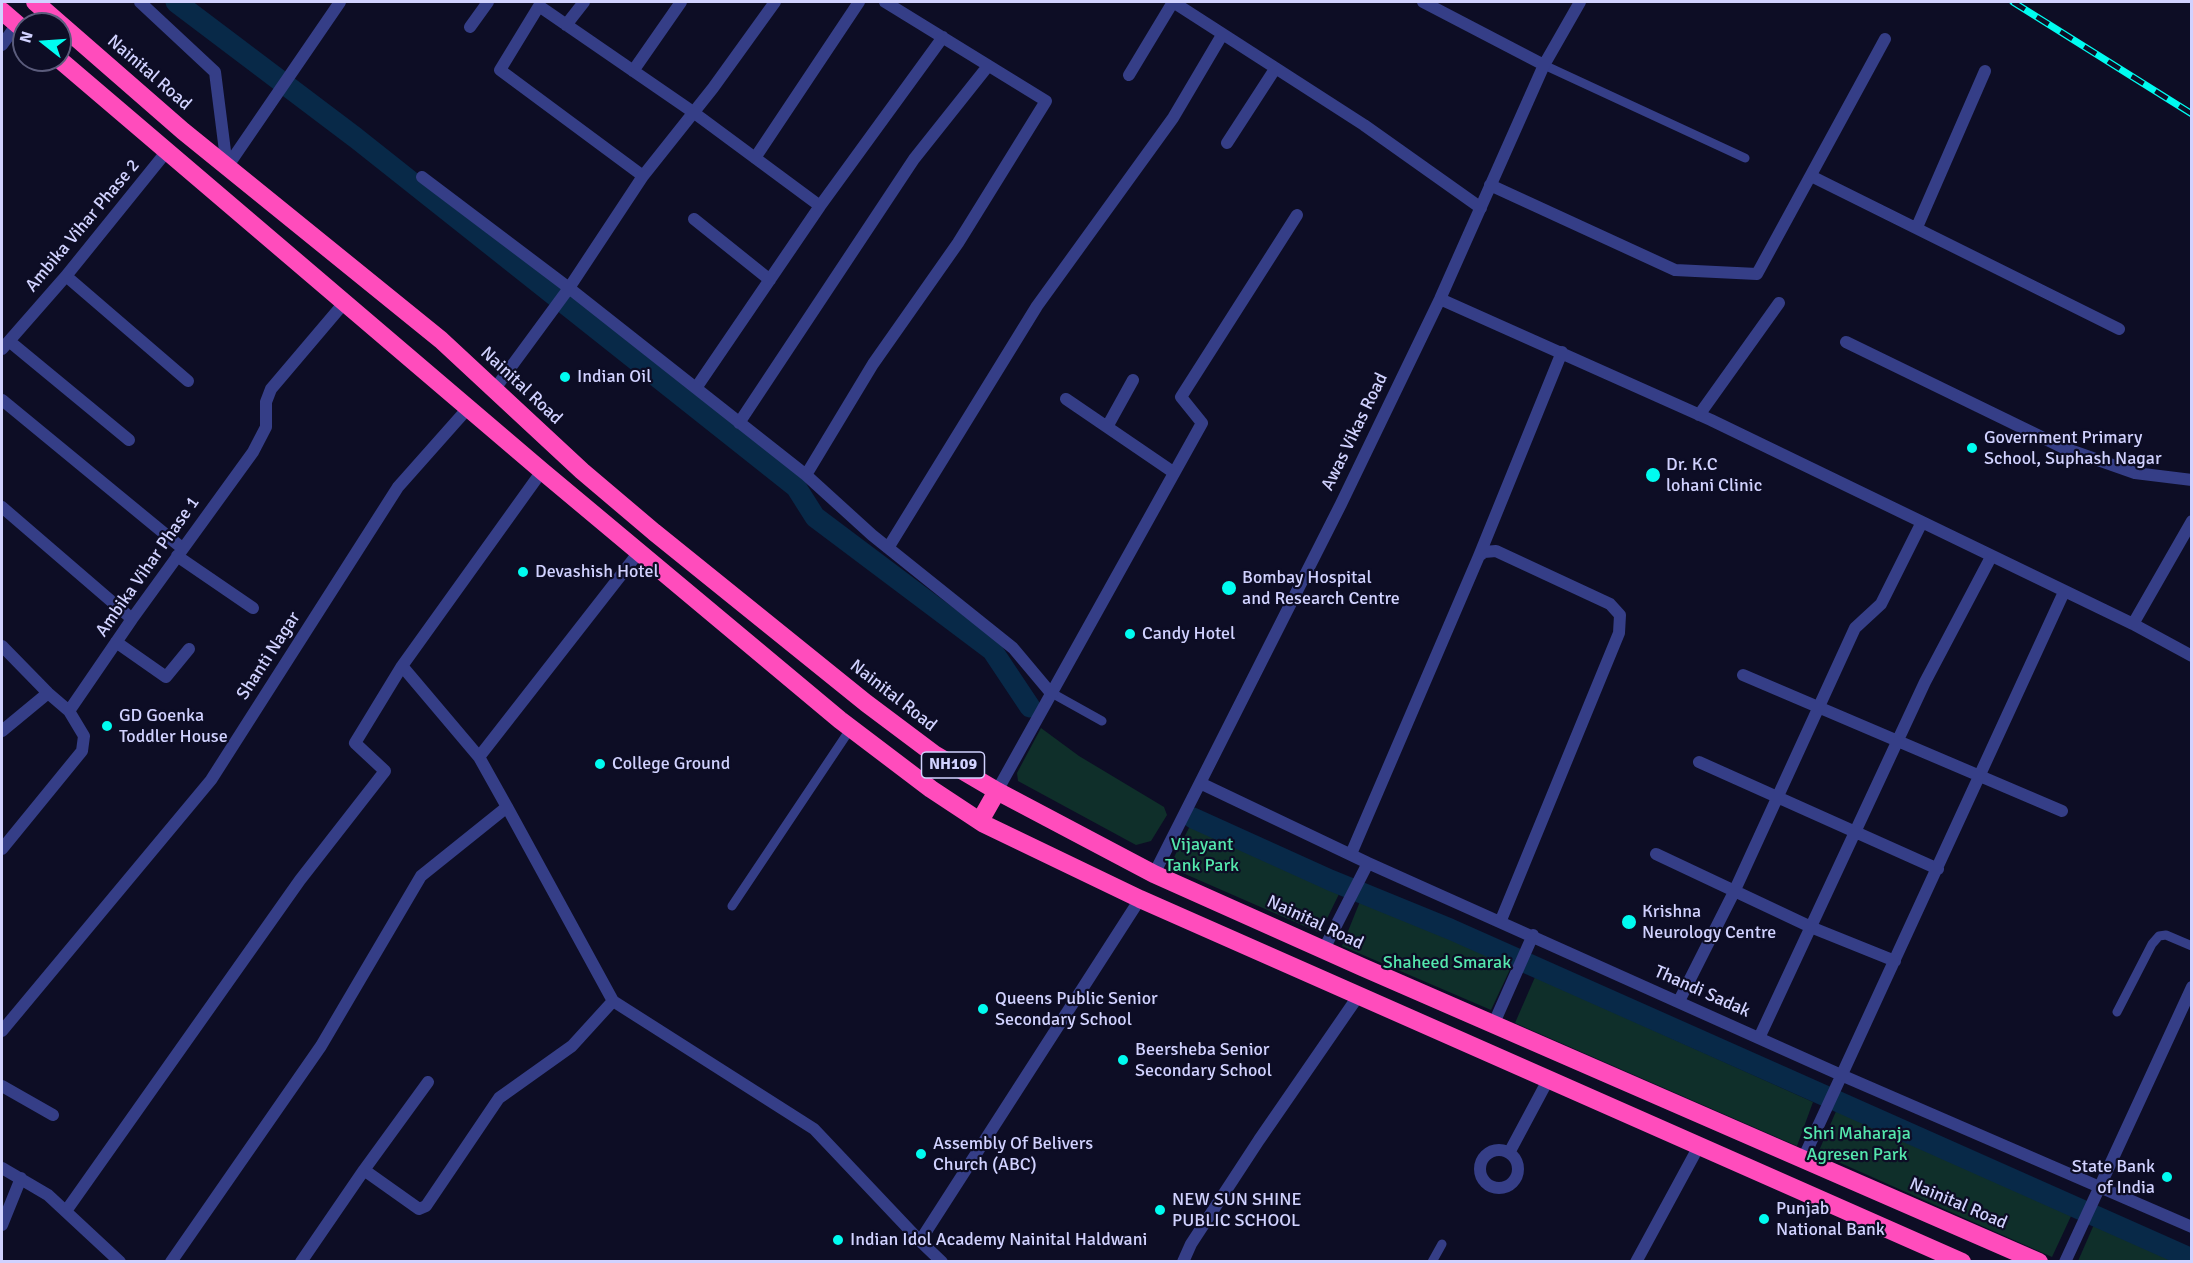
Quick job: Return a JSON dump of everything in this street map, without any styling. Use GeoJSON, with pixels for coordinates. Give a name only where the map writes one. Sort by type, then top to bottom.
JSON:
{"type":"FeatureCollection","features":[{"type":"Feature","properties":{"kind":"highway","name":"Nainital Road"},"geometry":{"type":"LineString","coordinates":[[34,2],[183,131],[441,340],[582,471],[866,703],[934,754],[997,791],[1154,873],[1373,972],[2037,1261]]}},
{"type":"Feature","properties":{"kind":"highway","name":"NH109"},"geometry":{"type":"LineString","coordinates":[[72,70],[542,471],[851,728],[931,789],[980,821],[1140,899],[1962,1262]]}},
{"type":"Feature","properties":{"kind":"highway"},"geometry":{"type":"LineString","coordinates":[[167,151],[183,131]]}},
{"type":"Feature","properties":{"kind":"highway"},"geometry":{"type":"LineString","coordinates":[[212,188],[227,167]]}},
{"type":"Feature","properties":{"kind":"highway"},"geometry":{"type":"LineString","coordinates":[[344,303],[366,280]]}},
{"type":"Feature","properties":{"kind":"highway"},"geometry":{"type":"LineString","coordinates":[[980,821],[997,791]]}},
{"type":"Feature","properties":{"kind":"highway"},"geometry":{"type":"LineString","coordinates":[[1140,899],[1154,873]]}},
{"type":"Feature","properties":{"kind":"highway"},"geometry":{"type":"LineString","coordinates":[[1359,995],[1373,972]]}},
{"type":"Feature","properties":{"kind":"street"},"geometry":{"type":"LineString","coordinates":[[140,2],[215,72],[227,167]]}},
{"type":"Feature","properties":{"kind":"street"},"geometry":{"type":"LineString","coordinates":[[227,167],[288,74],[340,2]]}},
{"type":"Feature","properties":{"kind":"street"},"geometry":{"type":"LineString","coordinates":[[470,27],[488,2]]}},
{"type":"Feature","properties":{"kind":"street"},"geometry":{"type":"LineString","coordinates":[[567,25],[584,2]]}},
{"type":"Feature","properties":{"kind":"street"},"geometry":{"type":"LineString","coordinates":[[633,71],[681,2]]}},
{"type":"Feature","properties":{"kind":"street"},"geometry":{"type":"LineString","coordinates":[[494,390],[563,296],[643,176],[775,2]]}},
{"type":"Feature","properties":{"kind":"street"},"geometry":{"type":"LineString","coordinates":[[755,158],[859,2]]}},
{"type":"Feature","properties":{"kind":"street"},"geometry":{"type":"LineString","coordinates":[[806,475],[873,364],[958,243],[1046,101],[885,2]]}},
{"type":"Feature","properties":{"kind":"street"},"geometry":{"type":"LineString","coordinates":[[1129,75],[1173,2],[1364,125],[1481,208]]}},
{"type":"Feature","properties":{"kind":"street"},"geometry":{"type":"LineString","coordinates":[[1423,2],[1545,65]]}},
{"type":"Feature","properties":{"kind":"street","name":"Awas Vikas Road"},"geometry":{"type":"LineString","coordinates":[[1154,873],[1440,299],[1545,65],[1580,2]]}},
{"type":"Feature","properties":{"kind":"street"},"geometry":{"type":"LineString","coordinates":[[643,176],[500,70],[539,6],[693,112],[820,206]]}},
{"type":"Feature","properties":{"kind":"street"},"geometry":{"type":"LineString","coordinates":[[888,548],[1037,306],[1173,118],[1222,35]]}},
{"type":"Feature","properties":{"kind":"street"},"geometry":{"type":"LineString","coordinates":[[696,388],[820,206],[943,37]]}},
{"type":"Feature","properties":{"kind":"street"},"geometry":{"type":"LineString","coordinates":[[1490,186],[1675,270],[1757,274],[1885,39]]}},
{"type":"Feature","properties":{"kind":"street"},"geometry":{"type":"LineString","coordinates":[[739,423],[914,159],[988,66]]}},
{"type":"Feature","properties":{"kind":"street"},"geometry":{"type":"LineString","coordinates":[[1227,142],[1275,69]]}},
{"type":"Feature","properties":{"kind":"street"},"geometry":{"type":"LineString","coordinates":[[1917,227],[1985,71]]}},
{"type":"Feature","properties":{"kind":"street","name":"Ambika Vihar Phase 2"},"geometry":{"type":"LineString","coordinates":[[5,345],[66,276],[167,151]]}},
{"type":"Feature","properties":{"kind":"street"},"geometry":{"type":"LineString","coordinates":[[1811,176],[2119,329]]}},
{"type":"Feature","properties":{"kind":"street"},"geometry":{"type":"LineString","coordinates":[[422,177],[563,296],[696,388],[806,475],[888,548],[1012,648],[1050,692]]}},
{"type":"Feature","properties":{"kind":"street"},"geometry":{"type":"LineString","coordinates":[[997,791],[1050,692],[1202,423],[1181,396],[1297,216]]}},
{"type":"Feature","properties":{"kind":"street"},"geometry":{"type":"LineString","coordinates":[[694,219],[770,280]]}},
{"type":"Feature","properties":{"kind":"street"},"geometry":{"type":"LineString","coordinates":[[66,276],[188,381]]}},
{"type":"Feature","properties":{"kind":"street"},"geometry":{"type":"LineString","coordinates":[[1440,299],[1699,414],[1921,524],[2133,624],[2192,656]]}},
{"type":"Feature","properties":{"kind":"street","name":"Ambika Vihar Phase 1"},"geometry":{"type":"LineString","coordinates":[[69,711],[179,552],[253,452],[266,427],[266,402],[271,389],[344,303]]}},
{"type":"Feature","properties":{"kind":"street"},"geometry":{"type":"LineString","coordinates":[[1699,414],[1779,303]]}},
{"type":"Feature","properties":{"kind":"street"},"geometry":{"type":"LineString","coordinates":[[1846,342],[2064,448],[2135,473],[2192,480]]}},
{"type":"Feature","properties":{"kind":"street"},"geometry":{"type":"LineString","coordinates":[[5,345],[129,440]]}},
{"type":"Feature","properties":{"kind":"street"},"geometry":{"type":"LineString","coordinates":[[1351,854],[1479,556],[1562,352]]}},
{"type":"Feature","properties":{"kind":"street"},"geometry":{"type":"LineString","coordinates":[[1107,427],[1133,380]]}},
{"type":"Feature","properties":{"kind":"street"},"geometry":{"type":"LineString","coordinates":[[1066,399],[1173,472]]}},
{"type":"Feature","properties":{"kind":"street"},"geometry":{"type":"LineString","coordinates":[[2,400],[179,552],[254,608]]}},
{"type":"Feature","properties":{"kind":"street","name":"Shanti Nagar"},"geometry":{"type":"LineString","coordinates":[[2,1031],[211,780],[398,487],[469,407]]}},
{"type":"Feature","properties":{"kind":"street"},"geometry":{"type":"LineString","coordinates":[[66,1210],[300,880],[385,771],[355,743],[402,666],[542,471]]}},
{"type":"Feature","properties":{"kind":"street"},"geometry":{"type":"LineString","coordinates":[[2,507],[132,619]]}},
{"type":"Feature","properties":{"kind":"street"},"geometry":{"type":"LineString","coordinates":[[2133,624],[2192,521]]}},
{"type":"Feature","properties":{"kind":"street"},"geometry":{"type":"LineString","coordinates":[[1678,1001],[1734,892],[1855,628],[1881,604],[1921,524]]}},
{"type":"Feature","properties":{"kind":"street"},"geometry":{"type":"LineString","coordinates":[[1479,556],[1484,552],[1496,551],[1610,604],[1620,615],[1619,633],[1501,920]]}},
{"type":"Feature","properties":{"kind":"street"},"geometry":{"type":"LineString","coordinates":[[479,757],[639,552]]}},
{"type":"Feature","properties":{"kind":"street"},"geometry":{"type":"LineString","coordinates":[[1759,1038],[1813,927],[1898,741],[1991,557]]}},
{"type":"Feature","properties":{"kind":"street"},"geometry":{"type":"LineString","coordinates":[[1803,1159],[2064,592]]}},
{"type":"Feature","properties":{"kind":"street"},"geometry":{"type":"LineString","coordinates":[[116,642],[166,677],[189,649]]}},
{"type":"Feature","properties":{"kind":"street"},"geometry":{"type":"LineString","coordinates":[[2,646],[69,711],[84,736],[82,751],[2,849]]}},
{"type":"Feature","properties":{"kind":"street"},"geometry":{"type":"LineString","coordinates":[[402,666],[479,757],[613,1000],[814,1130],[942,1262]]}},
{"type":"Feature","properties":{"kind":"street"},"geometry":{"type":"LineString","coordinates":[[1743,675],[1818,705],[2062,812]]}},
{"type":"Feature","properties":{"kind":"street"},"geometry":{"type":"LineString","coordinates":[[2,731],[48,693]]}},
{"type":"Feature","properties":{"kind":"street"},"geometry":{"type":"LineString","coordinates":[[1700,762],[1938,869]]}},
{"type":"Feature","properties":{"kind":"street","name":"Thandi Sadak"},"geometry":{"type":"LineString","coordinates":[[1200,783],[1368,863],[1501,920],[1841,1075],[2192,1227]]}},
{"type":"Feature","properties":{"kind":"street"},"geometry":{"type":"LineString","coordinates":[[171,1262],[321,1046],[421,876],[507,807]]}},
{"type":"Feature","properties":{"kind":"street"},"geometry":{"type":"LineString","coordinates":[[1656,854],[1734,892],[1895,961]]}},
{"type":"Feature","properties":{"kind":"street"},"geometry":{"type":"LineString","coordinates":[[1324,949],[1368,863]]}},
{"type":"Feature","properties":{"kind":"street"},"geometry":{"type":"LineString","coordinates":[[920,1241],[1140,899]]}},
{"type":"Feature","properties":{"kind":"street"},"geometry":{"type":"LineString","coordinates":[[1494,1023],[1533,935]]}},
{"type":"Feature","properties":{"kind":"street"},"geometry":{"type":"LineString","coordinates":[[2065,1262],[2192,987]]}},
{"type":"Feature","properties":{"kind":"street"},"geometry":{"type":"LineString","coordinates":[[1183,1262],[1191,1244],[1258,1140],[1359,995]]}},
{"type":"Feature","properties":{"kind":"street"},"geometry":{"type":"LineString","coordinates":[[364,1170],[419,1209],[426,1206],[499,1098],[572,1046],[613,1000]]}},
{"type":"Feature","properties":{"kind":"street"},"geometry":{"type":"LineString","coordinates":[[1509,1153],[1548,1080]]}},
{"type":"Feature","properties":{"kind":"street"},"geometry":{"type":"LineString","coordinates":[[301,1262],[428,1082]]}},
{"type":"Feature","properties":{"kind":"street"},"geometry":{"type":"LineString","coordinates":[[2,1086],[53,1115]]}},
{"type":"Feature","properties":{"kind":"street"},"geometry":{"type":"LineString","coordinates":[[1636,1262],[1699,1146]]}},
{"type":"Feature","properties":{"kind":"street"},"geometry":{"type":"LineString","coordinates":[[2,1167],[48,1195],[120,1262]]}},
{"type":"Feature","properties":{"kind":"street"},"geometry":{"type":"LineString","coordinates":[[2,1225],[21,1178]]}},
{"type":"Feature","properties":{"kind":"lane"},"geometry":{"type":"LineString","coordinates":[[1545,65],[1745,158]]}},
{"type":"Feature","properties":{"kind":"lane"},"geometry":{"type":"LineString","coordinates":[[1050,692],[1102,721]]}},
{"type":"Feature","properties":{"kind":"lane"},"geometry":{"type":"LineString","coordinates":[[732,906],[851,728]]}},
{"type":"Feature","properties":{"kind":"lane"},"geometry":{"type":"LineString","coordinates":[[2117,1012],[2152,944],[2160,936],[2166,935],[2192,946]]}},
{"type":"Feature","properties":{"kind":"lane"},"geometry":{"type":"LineString","coordinates":[[1432,1262],[1443,1244]]}},
{"type":"Feature","properties":{"kind":"green space"},"geometry":{"type":"Polygon","coordinates":[[[1041,728],[1079,756],[1164,807],[1167,815],[1151,841],[1136,845],[1018,781],[1017,773],[1041,728]]]}},
{"type":"Feature","properties":{"kind":"green space","name":"Vijayant Tank Park"},"geometry":{"type":"Polygon","coordinates":[[[1191,824],[1339,894],[1320,933],[1169,867],[1191,824]]]}},
{"type":"Feature","properties":{"kind":"green space","name":"Shaheed Smarak"},"geometry":{"type":"Polygon","coordinates":[[[1361,899],[1513,963],[1491,1010],[1342,946],[1361,899]]]}},
{"type":"Feature","properties":{"kind":"green space"},"geometry":{"type":"Polygon","coordinates":[[[1535,977],[1813,1102],[1797,1146],[1515,1023],[1535,977]]]}},
{"type":"Feature","properties":{"kind":"green space","name":"Shri Maharaja Agresen Park"},"geometry":{"type":"Polygon","coordinates":[[[1837,1109],[2072,1214],[2052,1257],[1818,1153],[1837,1109]]]}},
{"type":"Feature","properties":{"kind":"green space"},"geometry":{"type":"Polygon","coordinates":[[[2099,1213],[2191,1253],[2191,1261],[2078,1261],[2099,1213]]]}},
{"type":"Feature","properties":{"kind":"waterway"},"geometry":{"type":"LineString","coordinates":[[176,2],[356,138],[796,487],[815,517],[992,650],[1030,707]]}},
{"type":"Feature","properties":{"kind":"waterway"},"geometry":{"type":"LineString","coordinates":[[1193,818],[1330,880],[1450,929],[2192,1259]]}},
{"type":"Feature","properties":{"kind":"railway"},"geometry":{"type":"LineString","coordinates":[[2013,2],[2192,114]]}},
{"type":"Feature","properties":{"kind":"place","name":"Indian Oil"},"geometry":{"type":"Point","coordinates":[565,377]}},
{"type":"Feature","properties":{"kind":"place","name":"Government Primary School, Suphash Nagar"},"geometry":{"type":"Point","coordinates":[1972,448]}},
{"type":"Feature","properties":{"kind":"place","name":"Dr. K.C lohani Clinic"},"geometry":{"type":"Point","coordinates":[1653,475]}},
{"type":"Feature","properties":{"kind":"place","name":"Devashish Hotel"},"geometry":{"type":"Point","coordinates":[523,572]}},
{"type":"Feature","properties":{"kind":"place","name":"Bombay Hospital and Research Centre"},"geometry":{"type":"Point","coordinates":[1229,588]}},
{"type":"Feature","properties":{"kind":"place","name":"Candy Hotel"},"geometry":{"type":"Point","coordinates":[1130,634]}},
{"type":"Feature","properties":{"kind":"place","name":"GD Goenka Toddler House"},"geometry":{"type":"Point","coordinates":[107,726]}},
{"type":"Feature","properties":{"kind":"place","name":"College Ground"},"geometry":{"type":"Point","coordinates":[600,764]}},
{"type":"Feature","properties":{"kind":"place","name":"Krishna Neurology Centre"},"geometry":{"type":"Point","coordinates":[1629,922]}},
{"type":"Feature","properties":{"kind":"place","name":"Queens Public Senior Secondary School"},"geometry":{"type":"Point","coordinates":[983,1009]}},
{"type":"Feature","properties":{"kind":"place","name":"Beersheba Senior Secondary School"},"geometry":{"type":"Point","coordinates":[1123,1060]}},
{"type":"Feature","properties":{"kind":"place","name":"Assembly Of Belivers Church (ABC)"},"geometry":{"type":"Point","coordinates":[921,1154]}},
{"type":"Feature","properties":{"kind":"place","name":"State Bank of India"},"geometry":{"type":"Point","coordinates":[2167,1177]}},
{"type":"Feature","properties":{"kind":"place","name":"NEW SUN SHINE PUBLIC SCHOOL"},"geometry":{"type":"Point","coordinates":[1160,1210]}},
{"type":"Feature","properties":{"kind":"place","name":"Punjab National Bank"},"geometry":{"type":"Point","coordinates":[1764,1219]}},
{"type":"Feature","properties":{"kind":"place","name":"Indian Idol Academy Nainital Haldwani"},"geometry":{"type":"Point","coordinates":[838,1240]}}]}
